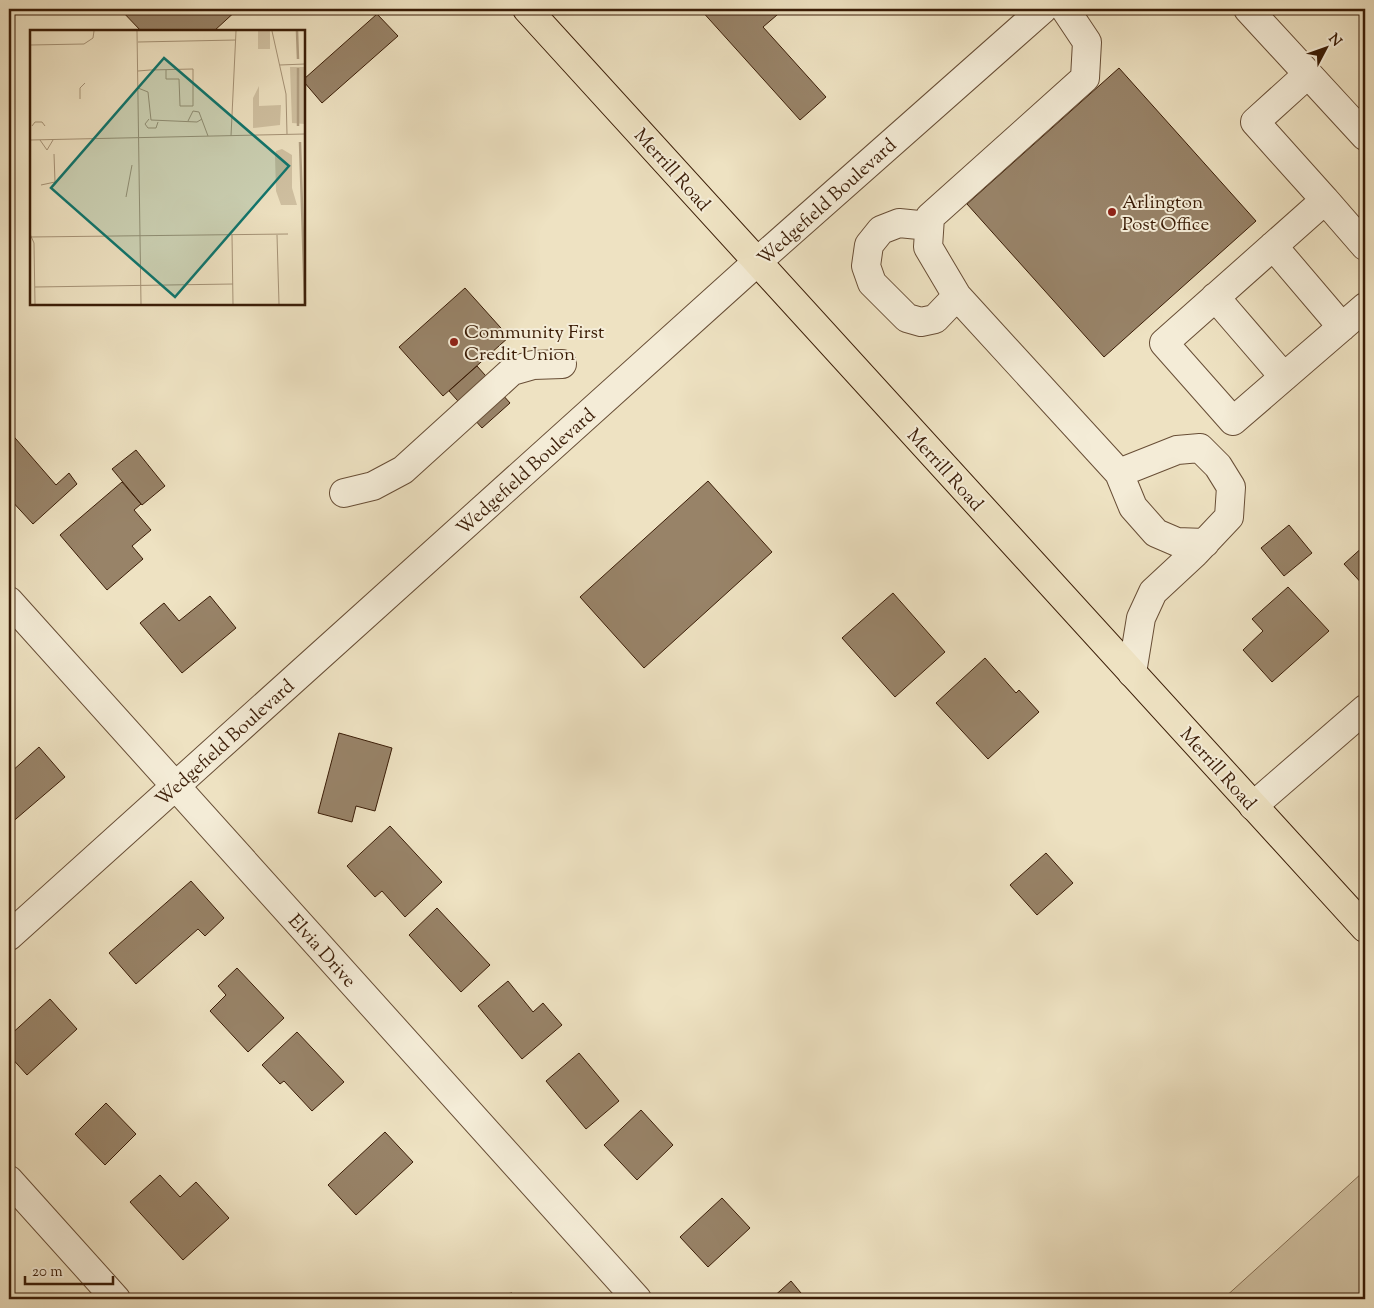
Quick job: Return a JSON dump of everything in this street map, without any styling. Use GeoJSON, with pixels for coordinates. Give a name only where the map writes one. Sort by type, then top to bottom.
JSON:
{"type":"FeatureCollection","features":[{"type":"Feature","properties":{"kind":"main road","name":"Merrill Road"},"geometry":{"type":"LineString","coordinates":[[527,9],[1365,928]]}},
{"type":"Feature","properties":{"kind":"street","name":"Wedgefield Boulevard"},"geometry":{"type":"LineString","coordinates":[[9,936],[757,262],[1043,9]]}},
{"type":"Feature","properties":{"kind":"street"},"geometry":{"type":"LineString","coordinates":[[1065,9],[1087,42],[1085,78],[930,217],[928,247],[956,296],[1119,473],[1133,507],[1156,533],[1177,542],[1205,543]]}},
{"type":"Feature","properties":{"kind":"street"},"geometry":{"type":"LineString","coordinates":[[1248,9],[1365,136]]}},
{"type":"Feature","properties":{"kind":"street"},"geometry":{"type":"LineString","coordinates":[[1308,74],[1255,122],[1365,246]]}},
{"type":"Feature","properties":{"kind":"street"},"geometry":{"type":"LineString","coordinates":[[1325,200],[1164,343],[1233,421],[1365,307]]}},
{"type":"Feature","properties":{"kind":"street"},"geometry":{"type":"LineString","coordinates":[[929,226],[899,223],[881,230],[869,246],[866,266],[872,282],[907,318],[921,322],[935,318],[956,296]]}},
{"type":"Feature","properties":{"kind":"street"},"geometry":{"type":"LineString","coordinates":[[1273,246],[1342,327]]}},
{"type":"Feature","properties":{"kind":"street"},"geometry":{"type":"LineString","coordinates":[[1216,297],[1284,377]]}},
{"type":"Feature","properties":{"kind":"street"},"geometry":{"type":"LineString","coordinates":[[344,493],[374,486],[403,470],[512,371],[533,365],[562,364]]}},
{"type":"Feature","properties":{"kind":"street"},"geometry":{"type":"LineString","coordinates":[[1119,473],[1177,450],[1200,448],[1218,466],[1231,487],[1230,517],[1153,592],[1141,618],[1132,673]]}},
{"type":"Feature","properties":{"kind":"street","name":"Elvia Drive"},"geometry":{"type":"LineString","coordinates":[[9,601],[637,1299]]}},
{"type":"Feature","properties":{"kind":"street"},"geometry":{"type":"LineString","coordinates":[[1253,806],[1365,709]]}},
{"type":"Feature","properties":{"kind":"street"},"geometry":{"type":"LineString","coordinates":[[9,1180],[116,1299]]}},
{"type":"Feature","properties":{"kind":"shaded area"},"geometry":{"type":"Polygon","coordinates":[[[1365,1171],[1365,1299],[1223,1299],[1362,1173],[1365,1171]]]}},
{"type":"Feature","properties":{"kind":"building"},"geometry":{"type":"Polygon","coordinates":[[[120,9],[238,9],[215,30],[140,30],[120,9]]]}},
{"type":"Feature","properties":{"kind":"building"},"geometry":{"type":"Polygon","coordinates":[[[700,9],[784,9],[763,27],[826,97],[800,120],[700,9]]]}},
{"type":"Feature","properties":{"kind":"building"},"geometry":{"type":"Polygon","coordinates":[[[377,14],[398,36],[322,103],[305,83],[305,78],[377,14]]]}},
{"type":"Feature","properties":{"kind":"building","name":"Arlington Post Office"},"geometry":{"type":"Polygon","coordinates":[[[1119,68],[1256,221],[1104,357],[967,204],[1119,68]]]}},
{"type":"Feature","properties":{"kind":"building","name":"Community First Credit Union"},"geometry":{"type":"Polygon","coordinates":[[[465,288],[509,337],[443,396],[399,347],[465,288]]]}},
{"type":"Feature","properties":{"kind":"building"},"geometry":{"type":"Polygon","coordinates":[[[477,366],[510,403],[482,428],[449,391],[477,366]]]}},
{"type":"Feature","properties":{"kind":"building"},"geometry":{"type":"Polygon","coordinates":[[[9,431],[56,485],[69,473],[77,484],[33,524],[9,498],[9,431]]]}},
{"type":"Feature","properties":{"kind":"building"},"geometry":{"type":"Polygon","coordinates":[[[136,450],[165,486],[142,505],[112,469],[136,450]]]}},
{"type":"Feature","properties":{"kind":"building"},"geometry":{"type":"Polygon","coordinates":[[[708,481],[772,552],[644,668],[580,597],[708,481]]]}},
{"type":"Feature","properties":{"kind":"building"},"geometry":{"type":"Polygon","coordinates":[[[122,482],[141,504],[134,510],[151,530],[132,546],[143,559],[107,590],[60,535],[122,482]]]}},
{"type":"Feature","properties":{"kind":"building"},"geometry":{"type":"Polygon","coordinates":[[[1289,525],[1312,553],[1284,576],[1261,548],[1289,525]]]}},
{"type":"Feature","properties":{"kind":"building"},"geometry":{"type":"Polygon","coordinates":[[[1365,545],[1365,587],[1344,564],[1365,545]]]}},
{"type":"Feature","properties":{"kind":"building"},"geometry":{"type":"Polygon","coordinates":[[[1288,587],[1329,631],[1272,682],[1243,650],[1263,631],[1252,619],[1288,587]]]}},
{"type":"Feature","properties":{"kind":"building"},"geometry":{"type":"Polygon","coordinates":[[[893,593],[945,652],[895,697],[842,638],[893,593]]]}},
{"type":"Feature","properties":{"kind":"building"},"geometry":{"type":"Polygon","coordinates":[[[210,596],[236,628],[182,673],[140,623],[164,603],[179,621],[210,596]]]}},
{"type":"Feature","properties":{"kind":"building"},"geometry":{"type":"Polygon","coordinates":[[[985,658],[1016,693],[1019,690],[1039,712],[988,759],[936,703],[985,658]]]}},
{"type":"Feature","properties":{"kind":"building"},"geometry":{"type":"Polygon","coordinates":[[[339,733],[392,748],[375,811],[356,806],[352,822],[318,813],[339,733]]]}},
{"type":"Feature","properties":{"kind":"building"},"geometry":{"type":"Polygon","coordinates":[[[39,747],[65,777],[10,824],[9,770],[11,772],[39,747]]]}},
{"type":"Feature","properties":{"kind":"building"},"geometry":{"type":"Polygon","coordinates":[[[390,826],[442,882],[405,917],[382,891],[375,897],[347,866],[390,826]]]}},
{"type":"Feature","properties":{"kind":"building"},"geometry":{"type":"Polygon","coordinates":[[[1046,853],[1073,883],[1037,915],[1010,885],[1046,853]]]}},
{"type":"Feature","properties":{"kind":"building"},"geometry":{"type":"Polygon","coordinates":[[[191,881],[224,918],[205,936],[198,929],[136,984],[109,953],[191,881]]]}},
{"type":"Feature","properties":{"kind":"building"},"geometry":{"type":"Polygon","coordinates":[[[437,908],[490,965],[461,992],[409,935],[437,908]]]}},
{"type":"Feature","properties":{"kind":"building"},"geometry":{"type":"Polygon","coordinates":[[[237,968],[284,1018],[248,1052],[210,1011],[226,995],[218,986],[237,968]]]}},
{"type":"Feature","properties":{"kind":"building"},"geometry":{"type":"Polygon","coordinates":[[[508,981],[533,1012],[543,1003],[562,1025],[522,1059],[478,1006],[508,981]]]}},
{"type":"Feature","properties":{"kind":"building"},"geometry":{"type":"Polygon","coordinates":[[[50,999],[77,1029],[27,1075],[9,1055],[9,1036],[50,999]]]}},
{"type":"Feature","properties":{"kind":"building"},"geometry":{"type":"Polygon","coordinates":[[[297,1032],[344,1082],[312,1111],[284,1081],[280,1084],[262,1065],[297,1032]]]}},
{"type":"Feature","properties":{"kind":"building"},"geometry":{"type":"Polygon","coordinates":[[[579,1053],[619,1101],[586,1129],[546,1081],[579,1053]]]}},
{"type":"Feature","properties":{"kind":"building"},"geometry":{"type":"Polygon","coordinates":[[[106,1103],[136,1134],[105,1165],[75,1134],[106,1103]]]}},
{"type":"Feature","properties":{"kind":"building"},"geometry":{"type":"Polygon","coordinates":[[[641,1110],[673,1145],[637,1180],[604,1145],[641,1110]]]}},
{"type":"Feature","properties":{"kind":"building"},"geometry":{"type":"Polygon","coordinates":[[[385,1132],[413,1162],[356,1215],[328,1185],[385,1132]]]}},
{"type":"Feature","properties":{"kind":"building"},"geometry":{"type":"Polygon","coordinates":[[[160,1175],[180,1197],[196,1182],[229,1218],[183,1260],[130,1202],[160,1175]]]}},
{"type":"Feature","properties":{"kind":"building"},"geometry":{"type":"Polygon","coordinates":[[[722,1198],[750,1228],[708,1267],[680,1237],[722,1198]]]}},
{"type":"Feature","properties":{"kind":"building"},"geometry":{"type":"Polygon","coordinates":[[[791,1281],[806,1299],[771,1299],[791,1281]]]}},
{"type":"Feature","properties":{"kind":"building"},"geometry":{"type":"Polygon","coordinates":[[[512,1293],[514,1299],[479,1299],[512,1293]]]}},
{"type":"Feature","properties":{"kind":"place","name":"Arlington Post Office"},"geometry":{"type":"Point","coordinates":[1112,212]}},
{"type":"Feature","properties":{"kind":"place","name":"Community First Credit Union"},"geometry":{"type":"Point","coordinates":[454,342]}}]}
